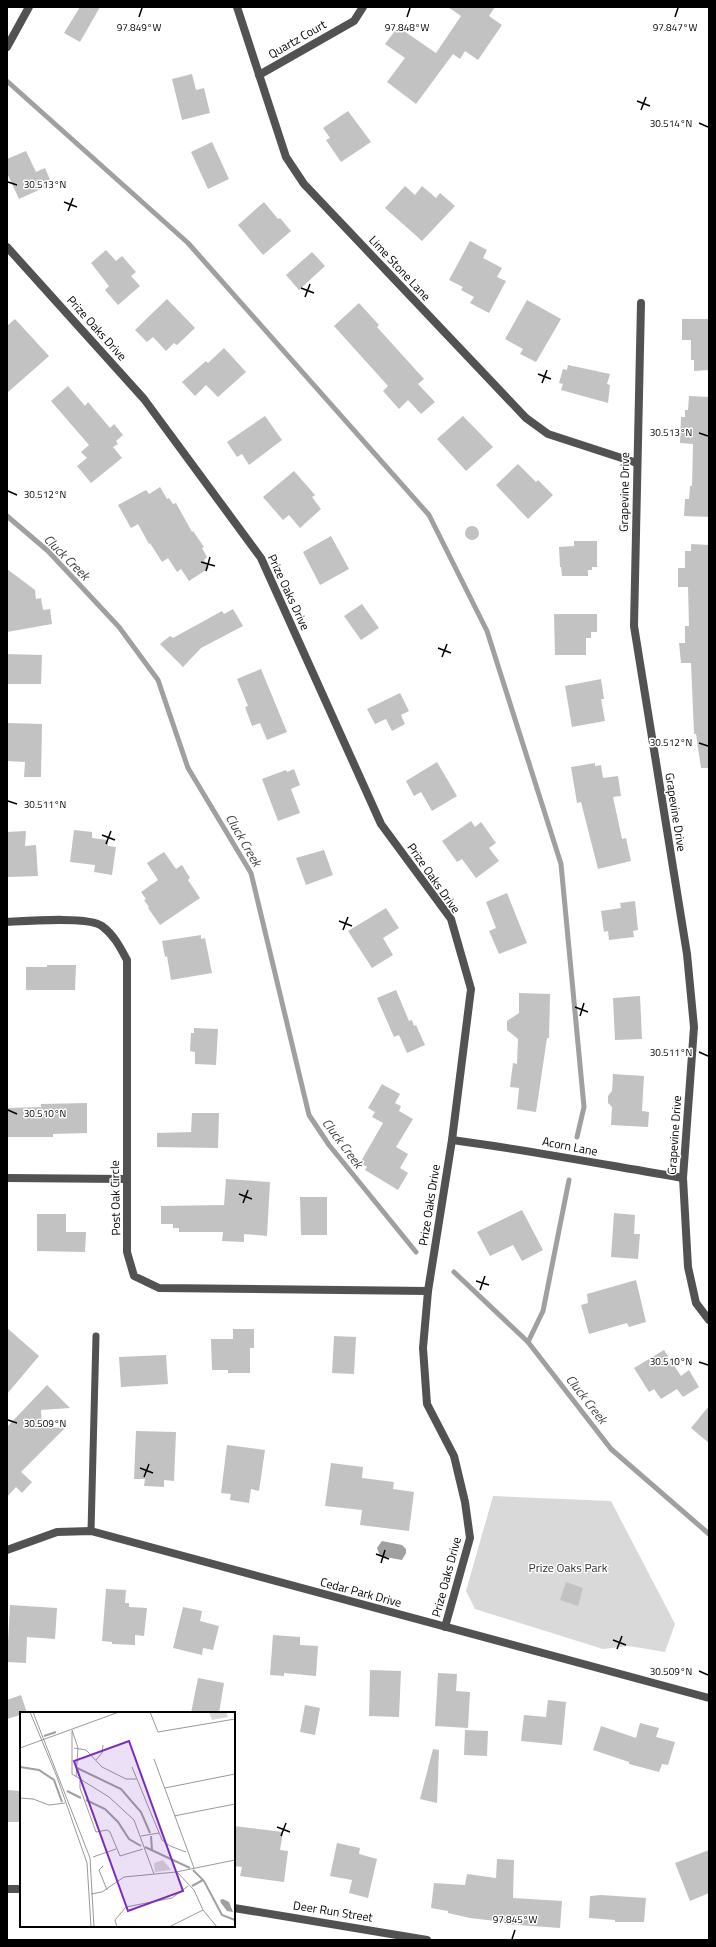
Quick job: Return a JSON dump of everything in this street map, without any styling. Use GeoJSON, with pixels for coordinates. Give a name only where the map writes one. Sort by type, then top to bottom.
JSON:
{"type":"FeatureCollection","features":[{"type":"Feature","properties":{"kind":"street"},"geometry":{"type":"LineString","coordinates":[[7,47],[29,7]]}},
{"type":"Feature","properties":{"kind":"street","name":"Lime Stone Lane"},"geometry":{"type":"LineString","coordinates":[[236,7],[286,156],[304,184],[526,418],[548,434],[637,463]]}},
{"type":"Feature","properties":{"kind":"street","name":"Quartz Court"},"geometry":{"type":"LineString","coordinates":[[259,75],[354,21],[363,7]]}},
{"type":"Feature","properties":{"kind":"street","name":"Prize Oaks Drive"},"geometry":{"type":"LineString","coordinates":[[7,247],[144,399],[261,558],[381,824],[450,919],[471,989],[452,1140],[428,1291],[423,1348],[427,1404],[454,1456],[466,1502],[470,1538],[446,1627]]}},
{"type":"Feature","properties":{"kind":"street","name":"Grapevine Drive"},"geometry":{"type":"LineString","coordinates":[[641,303],[634,626],[687,954],[694,1027],[683,1178],[688,1267],[696,1303],[709,1320]]}},
{"type":"Feature","properties":{"kind":"street","name":"Post Oak Circle"},"geometry":{"type":"LineString","coordinates":[[7,922],[77,921],[100,925],[117,941],[127,960],[127,1252],[134,1276],[159,1288],[428,1291]]}},
{"type":"Feature","properties":{"kind":"street","name":"Acorn Lane"},"geometry":{"type":"LineString","coordinates":[[452,1140],[533,1151],[683,1178]]}},
{"type":"Feature","properties":{"kind":"street"},"geometry":{"type":"LineString","coordinates":[[7,1178],[126,1178]]}},
{"type":"Feature","properties":{"kind":"street","name":"Cedar Park Drive"},"geometry":{"type":"LineString","coordinates":[[7,1550],[57,1532],[91,1531],[709,1698]]}},
{"type":"Feature","properties":{"kind":"street"},"geometry":{"type":"LineString","coordinates":[[7,1889],[20,1889]]}},
{"type":"Feature","properties":{"kind":"street","name":"Deer Run Street"},"geometry":{"type":"LineString","coordinates":[[235,1908],[427,1940]]}},
{"type":"Feature","properties":{"kind":"lane"},"geometry":{"type":"LineString","coordinates":[[91,1531],[96,1336]]}},
{"type":"Feature","properties":{"kind":"green space","name":"Prize Oaks Park"},"geometry":{"type":"Polygon","coordinates":[[[493,1496],[611,1501],[675,1624],[665,1652],[629,1646],[603,1649],[475,1609],[466,1591],[493,1496]]]}},
{"type":"Feature","properties":{"kind":"shaded area"},"geometry":{"type":"Polygon","coordinates":[[[382,1541],[402,1545],[406,1549],[406,1553],[402,1560],[380,1556],[377,1548],[382,1541]]]}},
{"type":"Feature","properties":{"kind":"building"},"geometry":{"type":"Polygon","coordinates":[[[80,7],[100,7],[80,42],[64,33],[80,7]]]}},
{"type":"Feature","properties":{"kind":"building"},"geometry":{"type":"Polygon","coordinates":[[[448,7],[495,7],[489,16],[502,25],[478,60],[465,51],[460,59],[453,54],[416,104],[387,82],[405,58],[385,44],[398,27],[436,53],[461,16],[448,7]]]}},
{"type":"Feature","properties":{"kind":"building"},"geometry":{"type":"Polygon","coordinates":[[[192,74],[196,90],[204,88],[210,113],[182,120],[172,79],[192,74]]]}},
{"type":"Feature","properties":{"kind":"building"},"geometry":{"type":"Polygon","coordinates":[[[348,111],[371,142],[341,162],[326,140],[330,138],[323,128],[348,111]]]}},
{"type":"Feature","properties":{"kind":"building"},"geometry":{"type":"Polygon","coordinates":[[[212,142],[229,179],[208,189],[191,152],[212,142]]]}},
{"type":"Feature","properties":{"kind":"building"},"geometry":{"type":"Polygon","coordinates":[[[26,151],[36,172],[45,168],[52,184],[19,199],[7,173],[7,159],[26,151]]]}},
{"type":"Feature","properties":{"kind":"building"},"geometry":{"type":"Polygon","coordinates":[[[405,186],[415,195],[422,186],[436,198],[440,193],[455,206],[422,241],[385,208],[405,186]]]}},
{"type":"Feature","properties":{"kind":"building"},"geometry":{"type":"Polygon","coordinates":[[[264,202],[278,219],[280,218],[291,231],[263,255],[238,225],[264,202]]]}},
{"type":"Feature","properties":{"kind":"building"},"geometry":{"type":"Polygon","coordinates":[[[470,241],[487,250],[483,258],[502,268],[497,277],[506,281],[489,313],[470,303],[474,297],[461,290],[463,287],[449,280],[470,241]]]}},
{"type":"Feature","properties":{"kind":"building"},"geometry":{"type":"Polygon","coordinates":[[[106,250],[116,261],[122,256],[136,272],[131,276],[140,286],[118,305],[105,290],[109,286],[91,263],[106,250]]]}},
{"type":"Feature","properties":{"kind":"building"},"geometry":{"type":"Polygon","coordinates":[[[312,252],[325,266],[299,290],[286,275],[312,252]]]}},
{"type":"Feature","properties":{"kind":"building"},"geometry":{"type":"Polygon","coordinates":[[[167,299],[195,328],[177,345],[174,343],[166,351],[153,337],[147,342],[135,330],[167,299]]]}},
{"type":"Feature","properties":{"kind":"building"},"geometry":{"type":"Polygon","coordinates":[[[527,300],[561,319],[536,362],[520,354],[523,349],[505,339],[527,300]]]}},
{"type":"Feature","properties":{"kind":"building"},"geometry":{"type":"Polygon","coordinates":[[[359,303],[379,325],[377,327],[424,379],[418,384],[435,402],[421,414],[408,400],[399,409],[383,391],[388,386],[334,326],[359,303]]]}},
{"type":"Feature","properties":{"kind":"building"},"geometry":{"type":"Polygon","coordinates":[[[15,319],[49,356],[7,393],[7,326],[15,319]]]}},
{"type":"Feature","properties":{"kind":"building"},"geometry":{"type":"Polygon","coordinates":[[[682,319],[709,319],[709,370],[694,371],[694,360],[691,360],[691,340],[682,340],[682,319]]]}},
{"type":"Feature","properties":{"kind":"building"},"geometry":{"type":"Polygon","coordinates":[[[224,348],[246,372],[218,397],[206,385],[195,396],[182,382],[206,361],[208,363],[224,348]]]}},
{"type":"Feature","properties":{"kind":"building"},"geometry":{"type":"Polygon","coordinates":[[[568,365],[610,374],[607,384],[610,385],[608,403],[561,390],[563,384],[559,383],[563,369],[567,370],[568,365]]]}},
{"type":"Feature","properties":{"kind":"building"},"geometry":{"type":"Polygon","coordinates":[[[68,386],[85,406],[88,402],[110,428],[114,424],[123,435],[116,441],[118,444],[113,447],[122,458],[91,483],[77,466],[87,458],[81,452],[89,445],[51,401],[68,386]]]}},
{"type":"Feature","properties":{"kind":"building"},"geometry":{"type":"Polygon","coordinates":[[[689,396],[709,397],[709,517],[684,516],[685,499],[689,499],[690,486],[692,486],[693,444],[680,443],[681,417],[685,417],[685,410],[688,410],[689,396]]]}},
{"type":"Feature","properties":{"kind":"building"},"geometry":{"type":"Polygon","coordinates":[[[265,416],[282,440],[249,465],[242,454],[237,457],[227,442],[265,416]]]}},
{"type":"Feature","properties":{"kind":"building"},"geometry":{"type":"Polygon","coordinates":[[[463,416],[493,447],[466,471],[437,439],[463,416]]]}},
{"type":"Feature","properties":{"kind":"building"},"geometry":{"type":"Polygon","coordinates":[[[518,464],[536,482],[538,480],[553,495],[528,519],[496,485],[518,464]]]}},
{"type":"Feature","properties":{"kind":"building"},"geometry":{"type":"Polygon","coordinates":[[[294,471],[315,495],[312,497],[321,509],[300,528],[289,515],[283,520],[263,497],[294,471]]]}},
{"type":"Feature","properties":{"kind":"building"},"geometry":{"type":"Polygon","coordinates":[[[160,487],[167,499],[169,498],[173,504],[176,503],[192,532],[193,531],[204,547],[202,548],[207,557],[204,560],[209,568],[189,581],[181,569],[177,572],[168,558],[162,562],[150,543],[149,544],[138,524],[131,528],[118,505],[146,490],[149,494],[160,487]]]}},
{"type":"Feature","properties":{"kind":"building"},"geometry":{"type":"Polygon","coordinates":[[[469,526],[475,526],[479,530],[479,536],[475,540],[469,540],[465,536],[465,530],[469,526]]]}},
{"type":"Feature","properties":{"kind":"building"},"geometry":{"type":"Polygon","coordinates":[[[331,536],[349,569],[320,585],[303,552],[331,536]]]}},
{"type":"Feature","properties":{"kind":"building"},"geometry":{"type":"Polygon","coordinates":[[[574,541],[597,541],[597,567],[592,567],[592,570],[588,570],[588,576],[562,576],[559,547],[574,546],[574,541]]]}},
{"type":"Feature","properties":{"kind":"building"},"geometry":{"type":"Polygon","coordinates":[[[691,544],[709,545],[709,768],[701,768],[696,734],[694,734],[691,663],[681,663],[679,643],[685,643],[685,626],[689,626],[688,587],[678,587],[678,568],[685,568],[685,551],[691,551],[691,544]]]}},
{"type":"Feature","properties":{"kind":"building"},"geometry":{"type":"Polygon","coordinates":[[[7,569],[35,590],[36,599],[41,598],[43,610],[50,609],[52,624],[7,632],[7,569]]]}},
{"type":"Feature","properties":{"kind":"building"},"geometry":{"type":"Polygon","coordinates":[[[362,604],[379,628],[361,640],[344,616],[362,604]]]}},
{"type":"Feature","properties":{"kind":"building"},"geometry":{"type":"Polygon","coordinates":[[[233,609],[243,626],[201,648],[183,667],[160,644],[170,636],[173,638],[222,611],[224,614],[233,609]]]}},
{"type":"Feature","properties":{"kind":"building"},"geometry":{"type":"Polygon","coordinates":[[[554,614],[597,614],[597,632],[591,632],[591,638],[586,638],[586,655],[555,655],[554,614]]]}},
{"type":"Feature","properties":{"kind":"building"},"geometry":{"type":"Polygon","coordinates":[[[7,654],[42,655],[41,684],[7,684],[7,654]]]}},
{"type":"Feature","properties":{"kind":"building"},"geometry":{"type":"Polygon","coordinates":[[[261,669],[287,732],[267,740],[260,723],[252,726],[245,707],[248,706],[237,679],[261,669]]]}},
{"type":"Feature","properties":{"kind":"building"},"geometry":{"type":"Polygon","coordinates":[[[601,679],[604,699],[601,699],[605,721],[572,727],[565,686],[601,679]]]}},
{"type":"Feature","properties":{"kind":"building"},"geometry":{"type":"Polygon","coordinates":[[[400,693],[409,711],[401,715],[405,724],[392,731],[386,719],[375,724],[367,709],[400,693]]]}},
{"type":"Feature","properties":{"kind":"building"},"geometry":{"type":"Polygon","coordinates":[[[7,723],[42,724],[41,777],[24,777],[25,762],[7,761],[7,723]]]}},
{"type":"Feature","properties":{"kind":"building"},"geometry":{"type":"Polygon","coordinates":[[[437,762],[457,796],[432,811],[421,792],[414,796],[406,781],[437,762]]]}},
{"type":"Feature","properties":{"kind":"building"},"geometry":{"type":"Polygon","coordinates":[[[595,763],[595,766],[601,765],[603,778],[618,776],[621,796],[613,797],[622,839],[626,838],[631,861],[598,869],[581,802],[577,803],[571,767],[595,763]]]}},
{"type":"Feature","properties":{"kind":"building"},"geometry":{"type":"Polygon","coordinates":[[[294,769],[300,785],[291,789],[300,813],[278,821],[262,779],[286,770],[287,772],[294,769]]]}},
{"type":"Feature","properties":{"kind":"building"},"geometry":{"type":"Polygon","coordinates":[[[471,821],[475,827],[481,822],[496,843],[489,848],[499,861],[476,878],[462,859],[457,862],[442,841],[471,821]]]}},
{"type":"Feature","properties":{"kind":"building"},"geometry":{"type":"Polygon","coordinates":[[[74,830],[92,832],[92,838],[108,840],[108,846],[116,847],[112,875],[94,872],[95,865],[70,862],[74,830]]]}},
{"type":"Feature","properties":{"kind":"building"},"geometry":{"type":"Polygon","coordinates":[[[26,831],[25,846],[36,845],[38,876],[7,877],[7,832],[26,831]]]}},
{"type":"Feature","properties":{"kind":"building"},"geometry":{"type":"Polygon","coordinates":[[[324,850],[333,875],[306,885],[296,858],[324,850]]]}},
{"type":"Feature","properties":{"kind":"building"},"geometry":{"type":"Polygon","coordinates":[[[164,852],[176,869],[182,865],[190,878],[188,880],[200,898],[160,925],[148,908],[149,907],[144,900],[146,899],[141,892],[158,880],[147,863],[164,852]]]}},
{"type":"Feature","properties":{"kind":"building"},"geometry":{"type":"Polygon","coordinates":[[[507,893],[527,943],[499,954],[489,931],[496,928],[486,902],[507,893]]]}},
{"type":"Feature","properties":{"kind":"building"},"geometry":{"type":"Polygon","coordinates":[[[635,901],[638,930],[633,931],[634,937],[609,940],[608,931],[604,932],[601,911],[621,908],[620,903],[635,901]]]}},
{"type":"Feature","properties":{"kind":"building"},"geometry":{"type":"Polygon","coordinates":[[[386,908],[399,928],[383,938],[393,955],[372,968],[348,931],[386,908]]]}},
{"type":"Feature","properties":{"kind":"building"},"geometry":{"type":"Polygon","coordinates":[[[201,935],[201,939],[205,938],[212,973],[171,980],[167,956],[165,957],[162,941],[201,935]]]}},
{"type":"Feature","properties":{"kind":"building"},"geometry":{"type":"Polygon","coordinates":[[[47,965],[76,965],[75,990],[26,990],[26,967],[47,967],[47,965]]]}},
{"type":"Feature","properties":{"kind":"building"},"geometry":{"type":"Polygon","coordinates":[[[396,990],[409,1021],[412,1020],[414,1026],[416,1025],[425,1045],[407,1053],[399,1035],[394,1037],[377,998],[396,990]]]}},
{"type":"Feature","properties":{"kind":"building"},"geometry":{"type":"Polygon","coordinates":[[[519,993],[550,994],[549,1038],[547,1038],[536,1112],[517,1109],[519,1088],[510,1087],[513,1063],[517,1064],[518,1039],[507,1030],[507,1021],[519,1013],[519,993]]]}},
{"type":"Feature","properties":{"kind":"building"},"geometry":{"type":"Polygon","coordinates":[[[640,996],[642,1039],[615,1040],[613,998],[640,996]]]}},
{"type":"Feature","properties":{"kind":"building"},"geometry":{"type":"Polygon","coordinates":[[[194,1028],[218,1029],[216,1065],[195,1064],[195,1052],[190,1051],[191,1033],[194,1033],[194,1028]]]}},
{"type":"Feature","properties":{"kind":"building"},"geometry":{"type":"Polygon","coordinates":[[[613,1074],[644,1076],[642,1111],[649,1112],[648,1127],[611,1125],[612,1107],[608,1103],[608,1096],[612,1091],[613,1074]]]}},
{"type":"Feature","properties":{"kind":"building"},"geometry":{"type":"Polygon","coordinates":[[[382,1084],[400,1094],[395,1103],[401,1106],[399,1111],[413,1119],[396,1147],[408,1154],[400,1168],[408,1173],[398,1190],[365,1170],[367,1167],[360,1163],[383,1123],[372,1117],[375,1112],[368,1108],[382,1084]]]}},
{"type":"Feature","properties":{"kind":"building"},"geometry":{"type":"Polygon","coordinates":[[[87,1103],[87,1133],[53,1134],[53,1137],[7,1137],[7,1108],[41,1107],[41,1104],[87,1103]]]}},
{"type":"Feature","properties":{"kind":"building"},"geometry":{"type":"Polygon","coordinates":[[[192,1113],[219,1113],[218,1148],[157,1147],[157,1133],[191,1132],[192,1113]]]}},
{"type":"Feature","properties":{"kind":"building"},"geometry":{"type":"Polygon","coordinates":[[[226,1179],[270,1182],[267,1236],[244,1234],[244,1242],[222,1241],[223,1232],[179,1232],[179,1228],[173,1228],[173,1224],[161,1224],[161,1206],[224,1205],[226,1179]]]}},
{"type":"Feature","properties":{"kind":"building"},"geometry":{"type":"Polygon","coordinates":[[[300,1197],[327,1197],[327,1235],[301,1235],[300,1197]]]}},
{"type":"Feature","properties":{"kind":"building"},"geometry":{"type":"Polygon","coordinates":[[[522,1210],[543,1250],[522,1261],[513,1245],[490,1256],[477,1232],[522,1210]]]}},
{"type":"Feature","properties":{"kind":"building"},"geometry":{"type":"Polygon","coordinates":[[[614,1213],[635,1215],[634,1234],[640,1234],[638,1259],[611,1257],[614,1213]]]}},
{"type":"Feature","properties":{"kind":"building"},"geometry":{"type":"Polygon","coordinates":[[[37,1214],[66,1214],[66,1232],[86,1232],[85,1252],[37,1251],[37,1214]]]}},
{"type":"Feature","properties":{"kind":"building"},"geometry":{"type":"Polygon","coordinates":[[[636,1280],[646,1322],[629,1327],[627,1323],[589,1334],[581,1305],[588,1303],[587,1294],[636,1280]]]}},
{"type":"Feature","properties":{"kind":"building"},"geometry":{"type":"Polygon","coordinates":[[[7,1328],[39,1356],[7,1394],[7,1328]]]}},
{"type":"Feature","properties":{"kind":"building"},"geometry":{"type":"Polygon","coordinates":[[[233,1329],[254,1329],[254,1348],[250,1348],[250,1373],[228,1373],[228,1370],[212,1370],[211,1339],[233,1339],[233,1329]]]}},
{"type":"Feature","properties":{"kind":"building"},"geometry":{"type":"Polygon","coordinates":[[[334,1336],[356,1337],[354,1374],[332,1373],[334,1336]]]}},
{"type":"Feature","properties":{"kind":"building"},"geometry":{"type":"Polygon","coordinates":[[[664,1350],[681,1376],[689,1370],[699,1387],[683,1397],[677,1389],[661,1399],[654,1389],[649,1392],[634,1368],[664,1350]]]}},
{"type":"Feature","properties":{"kind":"building"},"geometry":{"type":"Polygon","coordinates":[[[166,1355],[168,1384],[121,1387],[119,1357],[166,1355]]]}},
{"type":"Feature","properties":{"kind":"building"},"geometry":{"type":"Polygon","coordinates":[[[47,1385],[70,1408],[41,1410],[42,1427],[65,1428],[21,1472],[32,1482],[22,1493],[16,1487],[7,1497],[7,1427],[47,1385]]]}},
{"type":"Feature","properties":{"kind":"building"},"geometry":{"type":"Polygon","coordinates":[[[709,1406],[709,1443],[691,1428],[709,1406]]]}},
{"type":"Feature","properties":{"kind":"building"},"geometry":{"type":"Polygon","coordinates":[[[136,1431],[176,1432],[174,1481],[164,1480],[164,1487],[144,1486],[145,1479],[134,1479],[136,1431]]]}},
{"type":"Feature","properties":{"kind":"building"},"geometry":{"type":"Polygon","coordinates":[[[227,1445],[265,1450],[259,1491],[251,1489],[249,1503],[230,1500],[231,1494],[221,1493],[227,1445]]]}},
{"type":"Feature","properties":{"kind":"building"},"geometry":{"type":"Polygon","coordinates":[[[331,1463],[363,1467],[362,1478],[394,1482],[393,1489],[414,1492],[409,1531],[360,1525],[362,1510],[325,1506],[331,1463]]]}},
{"type":"Feature","properties":{"kind":"building"},"geometry":{"type":"Polygon","coordinates":[[[566,1582],[583,1588],[578,1606],[560,1600],[566,1582]]]}},
{"type":"Feature","properties":{"kind":"building"},"geometry":{"type":"Polygon","coordinates":[[[106,1589],[126,1590],[125,1603],[129,1603],[129,1607],[147,1608],[144,1636],[135,1635],[135,1645],[112,1644],[112,1642],[102,1641],[106,1589]]]}},
{"type":"Feature","properties":{"kind":"building"},"geometry":{"type":"Polygon","coordinates":[[[10,1605],[57,1608],[55,1639],[27,1637],[26,1663],[7,1662],[10,1605]]]}},
{"type":"Feature","properties":{"kind":"building"},"geometry":{"type":"Polygon","coordinates":[[[183,1607],[202,1611],[200,1621],[219,1626],[213,1650],[203,1648],[202,1655],[173,1648],[183,1607]]]}},
{"type":"Feature","properties":{"kind":"building"},"geometry":{"type":"Polygon","coordinates":[[[273,1635],[300,1637],[300,1645],[318,1646],[316,1676],[284,1673],[284,1676],[270,1675],[273,1635]]]}},
{"type":"Feature","properties":{"kind":"building"},"geometry":{"type":"Polygon","coordinates":[[[370,1670],[401,1671],[399,1717],[369,1716],[370,1670]]]}},
{"type":"Feature","properties":{"kind":"building"},"geometry":{"type":"Polygon","coordinates":[[[438,1673],[457,1674],[456,1691],[470,1692],[468,1728],[435,1726],[438,1673]]]}},
{"type":"Feature","properties":{"kind":"building"},"geometry":{"type":"Polygon","coordinates":[[[198,1678],[224,1683],[219,1712],[191,1712],[198,1678]]]}},
{"type":"Feature","properties":{"kind":"building"},"geometry":{"type":"Polygon","coordinates":[[[21,1695],[27,1712],[20,1712],[20,1715],[7,1719],[7,1700],[21,1695]]]}},
{"type":"Feature","properties":{"kind":"building"},"geometry":{"type":"Polygon","coordinates":[[[548,1700],[566,1702],[562,1745],[521,1741],[524,1715],[546,1717],[548,1700]]]}},
{"type":"Feature","properties":{"kind":"building"},"geometry":{"type":"Polygon","coordinates":[[[305,1705],[320,1708],[315,1735],[300,1732],[305,1705]]]}},
{"type":"Feature","properties":{"kind":"building"},"geometry":{"type":"Polygon","coordinates":[[[640,1723],[659,1728],[656,1737],[675,1742],[668,1765],[662,1764],[659,1772],[629,1764],[629,1762],[593,1750],[601,1726],[636,1738],[640,1723]]]}},
{"type":"Feature","properties":{"kind":"building"},"geometry":{"type":"Polygon","coordinates":[[[465,1730],[488,1731],[487,1756],[464,1755],[465,1730]]]}},
{"type":"Feature","properties":{"kind":"building"},"geometry":{"type":"Polygon","coordinates":[[[433,1749],[439,1750],[437,1803],[420,1799],[433,1749]]]}},
{"type":"Feature","properties":{"kind":"building"},"geometry":{"type":"Polygon","coordinates":[[[7,1790],[20,1791],[20,1822],[7,1822],[7,1790]]]}},
{"type":"Feature","properties":{"kind":"building"},"geometry":{"type":"Polygon","coordinates":[[[235,1826],[283,1832],[280,1850],[288,1851],[284,1882],[240,1876],[242,1867],[235,1866],[235,1826]]]}},
{"type":"Feature","properties":{"kind":"building"},"geometry":{"type":"Polygon","coordinates":[[[337,1843],[360,1848],[359,1854],[377,1859],[368,1898],[349,1893],[352,1880],[330,1876],[337,1843]]]}},
{"type":"Feature","properties":{"kind":"building"},"geometry":{"type":"Polygon","coordinates":[[[709,1850],[709,1893],[690,1901],[675,1863],[709,1850]]]}},
{"type":"Feature","properties":{"kind":"building"},"geometry":{"type":"Polygon","coordinates":[[[497,1859],[514,1860],[513,1898],[562,1901],[560,1928],[504,1924],[504,1922],[470,1918],[448,1913],[448,1911],[431,1908],[434,1883],[465,1885],[467,1874],[496,1878],[497,1859]]]}},
{"type":"Feature","properties":{"kind":"building"},"geometry":{"type":"Polygon","coordinates":[[[601,1895],[646,1898],[644,1922],[615,1922],[615,1920],[589,1918],[590,1896],[601,1895]]]}},
{"type":"Feature","properties":{"kind":"waterway"},"geometry":{"type":"LineString","coordinates":[[8,82],[188,243],[429,515],[487,631],[561,864],[584,1107],[577,1137]]}},
{"type":"Feature","properties":{"kind":"waterway","name":"Cluck Creek"},"geometry":{"type":"LineString","coordinates":[[7,516],[48,551],[119,627],[158,680],[188,768],[251,873],[309,1115],[329,1145],[416,1252]]}},
{"type":"Feature","properties":{"kind":"waterway"},"geometry":{"type":"LineString","coordinates":[[528,1342],[543,1311],[569,1180]]}},
{"type":"Feature","properties":{"kind":"waterway","name":"Cluck Creek"},"geometry":{"type":"LineString","coordinates":[[454,1272],[528,1342],[611,1449],[709,1534]]}}]}
